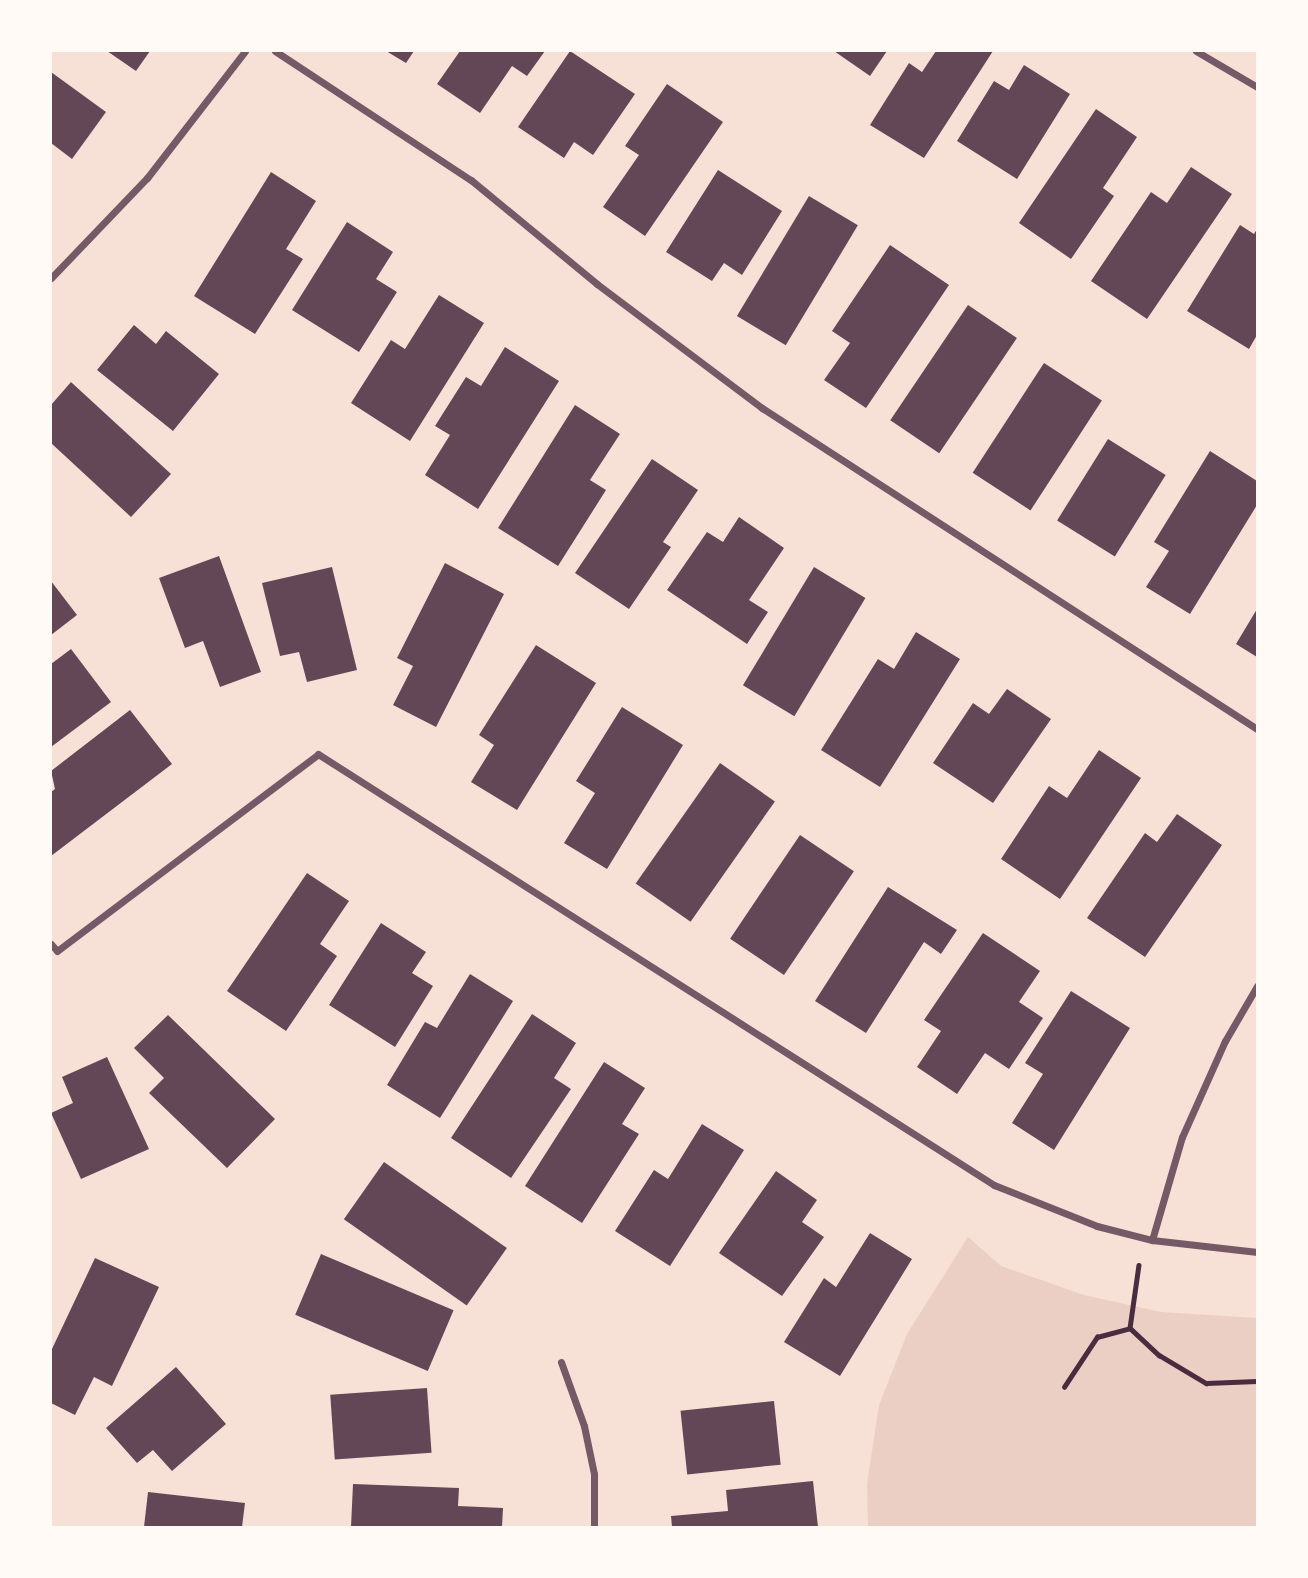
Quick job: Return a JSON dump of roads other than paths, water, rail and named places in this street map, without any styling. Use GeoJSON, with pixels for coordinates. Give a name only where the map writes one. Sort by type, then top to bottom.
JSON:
{"type":"FeatureCollection","features":[{"type":"Feature","properties":{"kind":"street"},"geometry":{"type":"LineString","coordinates":[[51,278],[147,178],[245,51]]}},
{"type":"Feature","properties":{"kind":"street"},"geometry":{"type":"LineString","coordinates":[[275,51],[471,180],[597,284],[762,408],[1257,729]]}},
{"type":"Feature","properties":{"kind":"street"},"geometry":{"type":"LineString","coordinates":[[1196,51],[1257,87]]}},
{"type":"Feature","properties":{"kind":"street"},"geometry":{"type":"LineString","coordinates":[[51,944],[57,951],[318,754],[947,1158],[1045,1208],[1143,1238],[1257,1252]]}},
{"type":"Feature","properties":{"kind":"street"},"geometry":{"type":"LineString","coordinates":[[1152,1240],[1182,1137],[1225,1041],[1257,986]]}},
{"type":"Feature","properties":{"kind":"street"},"geometry":{"type":"LineString","coordinates":[[561,1362],[587,1438],[594,1474],[594,1527]]}}]}
